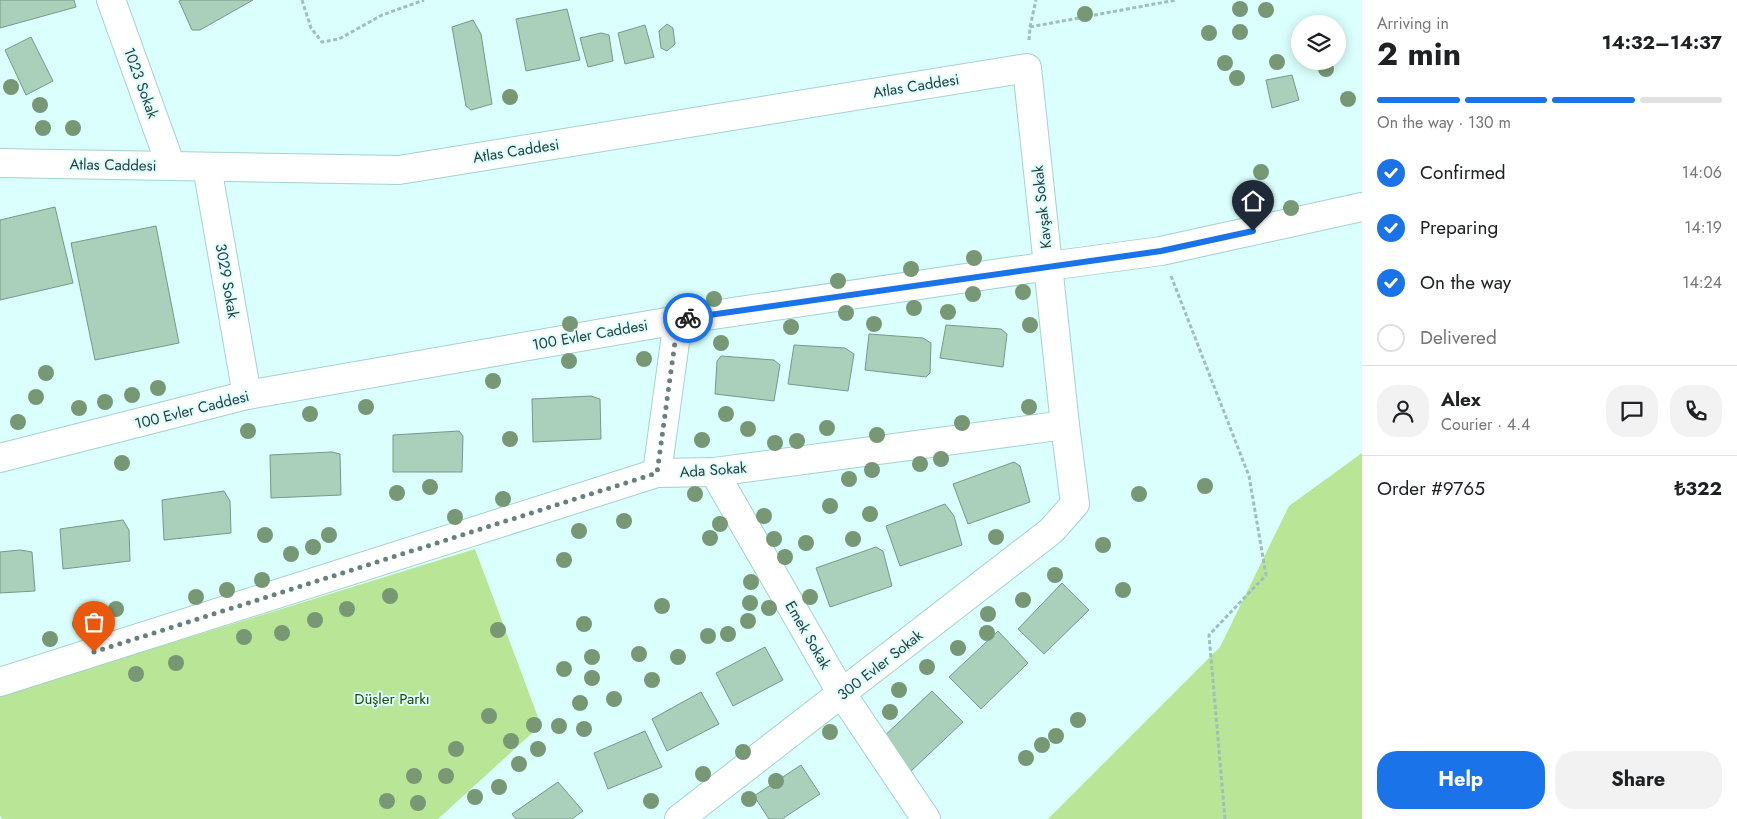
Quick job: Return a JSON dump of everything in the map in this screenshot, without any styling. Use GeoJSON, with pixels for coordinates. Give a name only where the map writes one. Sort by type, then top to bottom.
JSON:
{"type":"FeatureCollection","features":[{"type":"Feature","properties":{"kind":"street","name":"1023 Sokak"},"geometry":{"type":"LineString","coordinates":[[111,0],[171,166]]}},
{"type":"Feature","properties":{"kind":"street","name":"Atlas Caddesi"},"geometry":{"type":"LineString","coordinates":[[0,163],[399,170],[1027,68]]}},
{"type":"Feature","properties":{"kind":"street","name":"Kavşak Sokak"},"geometry":{"type":"LineString","coordinates":[[1027,68],[1075,504]]}},
{"type":"Feature","properties":{"kind":"street","name":"3029 Sokak"},"geometry":{"type":"LineString","coordinates":[[208,167],[247,395]]}},
{"type":"Feature","properties":{"kind":"street","name":"100 Evler Caddesi"},"geometry":{"type":"LineString","coordinates":[[0,458],[247,395],[678,320],[1161,251],[1362,207]]}},
{"type":"Feature","properties":{"kind":"street"},"geometry":{"type":"LineString","coordinates":[[657,473],[678,320]]}},
{"type":"Feature","properties":{"kind":"street","name":"Ada Sokak"},"geometry":{"type":"LineString","coordinates":[[0,682],[657,473],[714,472],[1065,425]]}},
{"type":"Feature","properties":{"kind":"street","name":"Emek Sokak"},"geometry":{"type":"LineString","coordinates":[[714,472],[842,694],[926,819]]}},
{"type":"Feature","properties":{"kind":"street","name":"300 Evler Sokak"},"geometry":{"type":"LineString","coordinates":[[679,819],[1051,531],[1075,504]]}},
{"type":"Feature","properties":{"kind":"path"},"geometry":{"type":"LineString","coordinates":[[302,0],[311,28],[322,42],[339,39],[382,15],[424,0]]}},
{"type":"Feature","properties":{"kind":"path"},"geometry":{"type":"LineString","coordinates":[[1027,68],[1030,27],[1036,0]]}},
{"type":"Feature","properties":{"kind":"path"},"geometry":{"type":"LineString","coordinates":[[1030,27],[1176,0]]}},
{"type":"Feature","properties":{"kind":"path"},"geometry":{"type":"LineString","coordinates":[[1161,251],[1249,476],[1266,575],[1209,635],[1225,819]]}},
{"type":"Feature","properties":{"kind":"green space"},"geometry":{"type":"Polygon","coordinates":[[[1362,453],[1362,819],[1048,819],[1220,647],[1289,506],[1362,453]]]}},
{"type":"Feature","properties":{"kind":"green space","name":"Düşler Parkı"},"geometry":{"type":"Polygon","coordinates":[[[475,549],[541,725],[438,819],[2,819],[0,816],[0,696],[475,549]]]}},
{"type":"Feature","properties":{"kind":"building"},"geometry":{"type":"Polygon","coordinates":[[[0,0],[74,0],[76,7],[0,28],[0,0]]]}},
{"type":"Feature","properties":{"kind":"building"},"geometry":{"type":"Polygon","coordinates":[[[253,0],[200,30],[192,30],[179,1],[253,0]]]}},
{"type":"Feature","properties":{"kind":"building"},"geometry":{"type":"Polygon","coordinates":[[[567,9],[580,60],[526,71],[516,19],[567,9]]]}},
{"type":"Feature","properties":{"kind":"building"},"geometry":{"type":"Polygon","coordinates":[[[473,20],[481,34],[492,104],[471,110],[466,106],[452,27],[473,20]]]}},
{"type":"Feature","properties":{"kind":"building"},"geometry":{"type":"Polygon","coordinates":[[[667,24],[673,28],[675,44],[667,51],[661,48],[659,31],[667,24]]]}},
{"type":"Feature","properties":{"kind":"building"},"geometry":{"type":"Polygon","coordinates":[[[645,25],[654,57],[625,64],[618,33],[645,25]]]}},
{"type":"Feature","properties":{"kind":"building"},"geometry":{"type":"Polygon","coordinates":[[[601,33],[609,35],[613,61],[588,67],[580,38],[601,33]]]}},
{"type":"Feature","properties":{"kind":"building"},"geometry":{"type":"Polygon","coordinates":[[[31,37],[53,81],[26,95],[5,50],[31,37]]]}},
{"type":"Feature","properties":{"kind":"building"},"geometry":{"type":"Polygon","coordinates":[[[1292,75],[1299,100],[1272,108],[1266,80],[1292,75]]]}},
{"type":"Feature","properties":{"kind":"building"},"geometry":{"type":"Polygon","coordinates":[[[55,207],[73,283],[0,300],[0,220],[55,207]]]}},
{"type":"Feature","properties":{"kind":"building"},"geometry":{"type":"Polygon","coordinates":[[[156,226],[179,343],[95,360],[71,243],[156,226]]]}},
{"type":"Feature","properties":{"kind":"building"},"geometry":{"type":"Polygon","coordinates":[[[946,325],[1001,329],[1007,334],[1003,367],[940,358],[946,325]]]}},
{"type":"Feature","properties":{"kind":"building"},"geometry":{"type":"Polygon","coordinates":[[[869,334],[923,338],[931,343],[930,373],[926,377],[865,370],[869,334]]]}},
{"type":"Feature","properties":{"kind":"building"},"geometry":{"type":"Polygon","coordinates":[[[794,345],[845,348],[854,354],[848,391],[788,384],[794,345]]]}},
{"type":"Feature","properties":{"kind":"building"},"geometry":{"type":"Polygon","coordinates":[[[721,356],[774,360],[780,365],[774,401],[715,394],[717,361],[721,356]]]}},
{"type":"Feature","properties":{"kind":"building"},"geometry":{"type":"Polygon","coordinates":[[[591,396],[600,399],[601,439],[533,442],[532,399],[591,396]]]}},
{"type":"Feature","properties":{"kind":"building"},"geometry":{"type":"Polygon","coordinates":[[[459,431],[463,436],[462,472],[393,472],[393,435],[459,431]]]}},
{"type":"Feature","properties":{"kind":"building"},"geometry":{"type":"Polygon","coordinates":[[[332,452],[340,454],[341,495],[271,498],[270,455],[332,452]]]}},
{"type":"Feature","properties":{"kind":"building"},"geometry":{"type":"Polygon","coordinates":[[[1014,462],[1020,466],[1030,502],[968,524],[953,484],[1014,462]]]}},
{"type":"Feature","properties":{"kind":"building"},"geometry":{"type":"Polygon","coordinates":[[[224,491],[230,501],[231,533],[164,540],[162,500],[224,491]]]}},
{"type":"Feature","properties":{"kind":"building"},"geometry":{"type":"Polygon","coordinates":[[[945,504],[954,516],[962,545],[900,566],[886,526],[945,504]]]}},
{"type":"Feature","properties":{"kind":"building"},"geometry":{"type":"Polygon","coordinates":[[[123,520],[129,530],[130,561],[63,569],[60,529],[123,520]]]}},
{"type":"Feature","properties":{"kind":"building"},"geometry":{"type":"Polygon","coordinates":[[[876,547],[883,551],[892,586],[830,607],[816,568],[876,547]]]}},
{"type":"Feature","properties":{"kind":"building"},"geometry":{"type":"Polygon","coordinates":[[[20,550],[32,552],[35,591],[0,593],[0,552],[20,550]]]}},
{"type":"Feature","properties":{"kind":"building"},"geometry":{"type":"Polygon","coordinates":[[[1062,583],[1089,610],[1044,654],[1018,629],[1062,583]]]}},
{"type":"Feature","properties":{"kind":"building"},"geometry":{"type":"Polygon","coordinates":[[[998,631],[1028,663],[981,709],[949,677],[998,631]]]}},
{"type":"Feature","properties":{"kind":"building"},"geometry":{"type":"Polygon","coordinates":[[[765,647],[783,680],[733,706],[716,673],[765,647]]]}},
{"type":"Feature","properties":{"kind":"building"},"geometry":{"type":"Polygon","coordinates":[[[932,691],[963,722],[910,772],[879,741],[932,691]]]}},
{"type":"Feature","properties":{"kind":"building"},"geometry":{"type":"Polygon","coordinates":[[[701,692],[719,724],[667,751],[652,719],[701,692]]]}},
{"type":"Feature","properties":{"kind":"building"},"geometry":{"type":"Polygon","coordinates":[[[645,731],[662,767],[608,789],[594,753],[645,731]]]}},
{"type":"Feature","properties":{"kind":"building"},"geometry":{"type":"Polygon","coordinates":[[[801,765],[820,794],[782,819],[769,819],[754,796],[801,765]]]}},
{"type":"Feature","properties":{"kind":"building"},"geometry":{"type":"Polygon","coordinates":[[[558,782],[583,811],[572,819],[516,819],[512,814],[558,782]]]}},
{"type":"Feature","properties":{"kind":"way so far"},"geometry":{"type":"LineString","coordinates":[[94,652],[657,473],[678,320],[688,318]]}},
{"type":"Feature","properties":{"kind":"route"},"geometry":{"type":"LineString","coordinates":[[688,318],[1161,251],[1253,231]]}}]}
